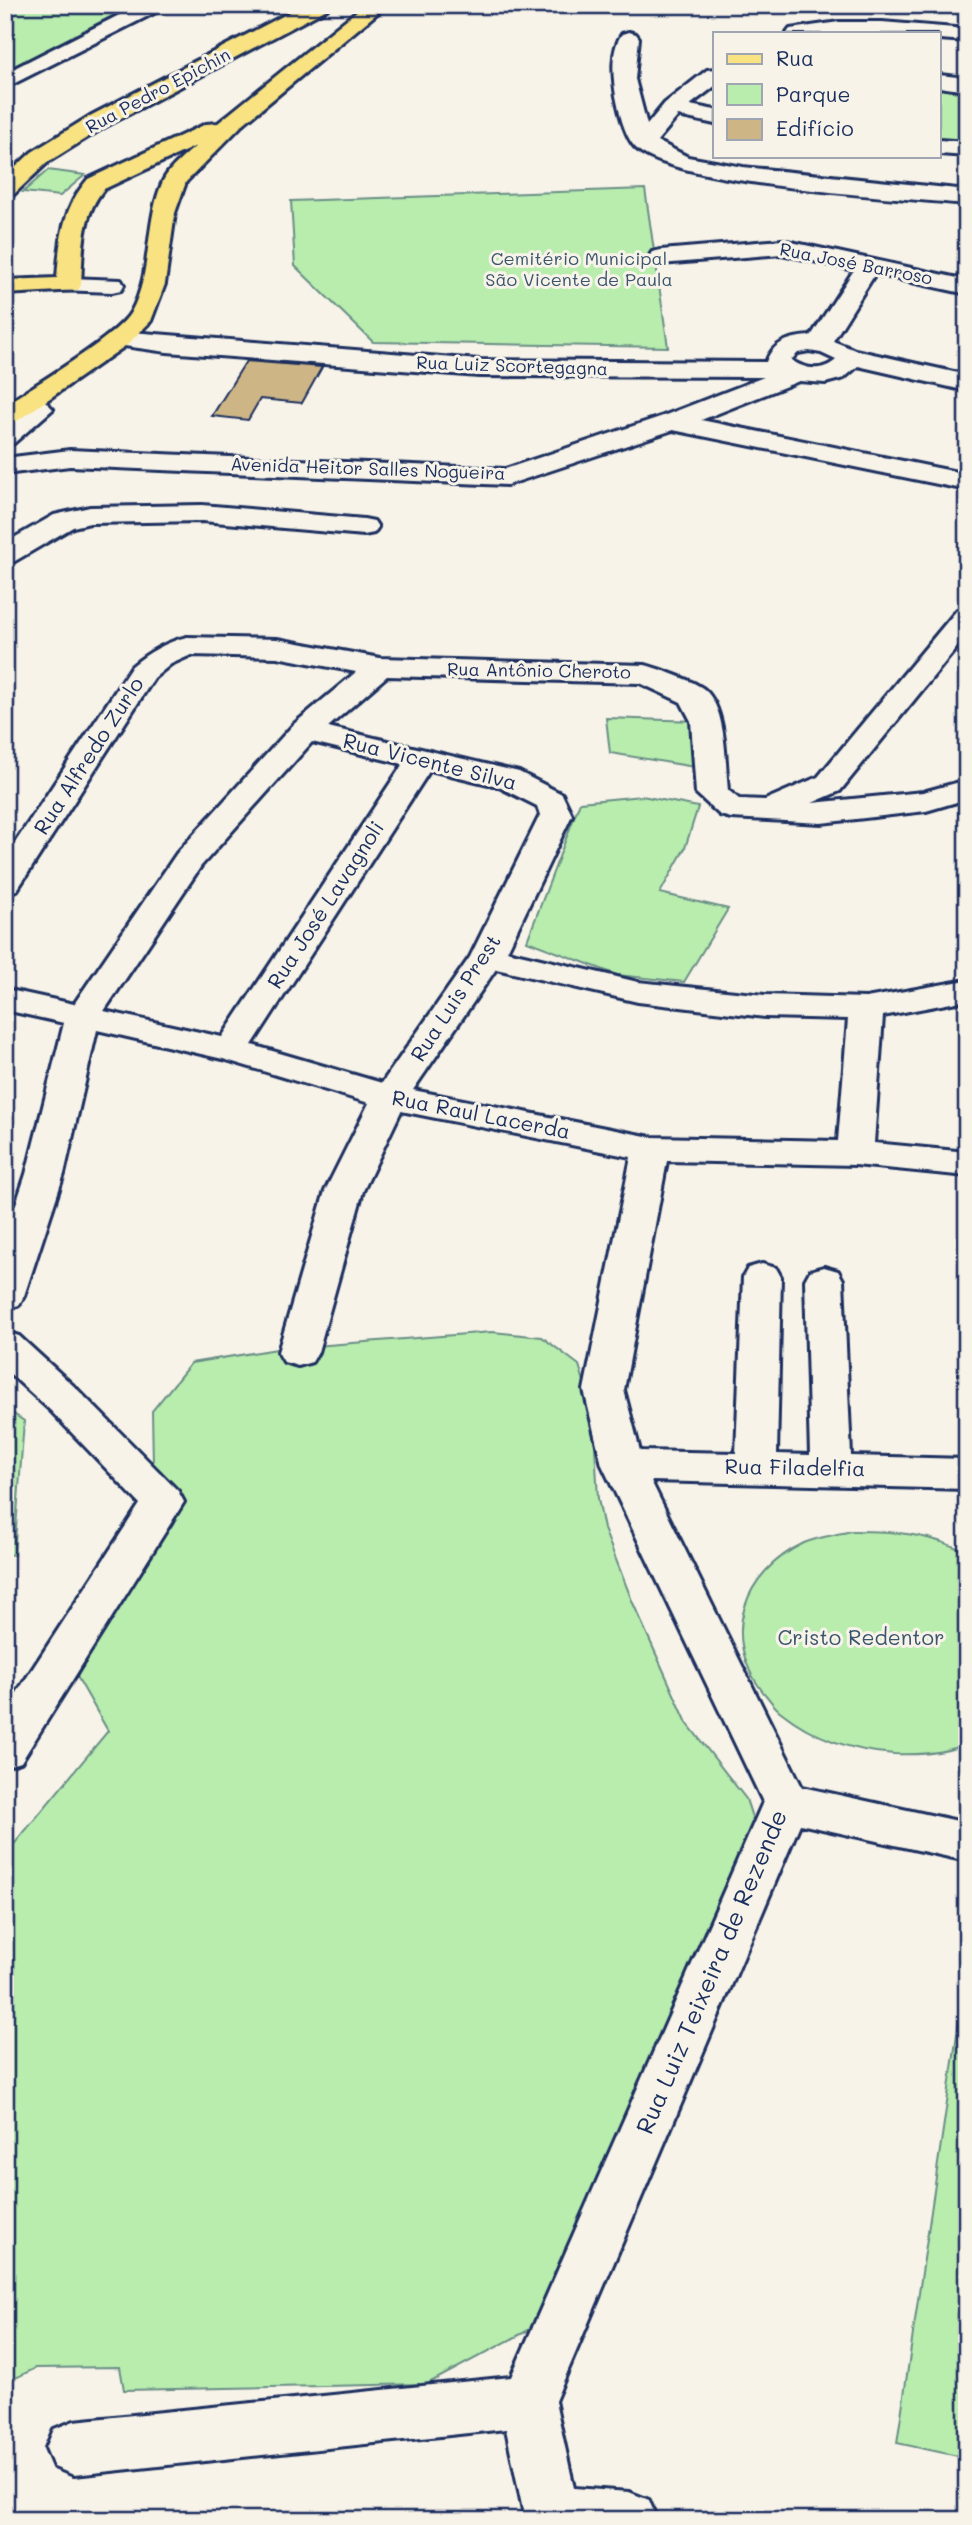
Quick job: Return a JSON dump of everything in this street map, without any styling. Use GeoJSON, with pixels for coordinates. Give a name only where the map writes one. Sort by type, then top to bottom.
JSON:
{"type":"FeatureCollection","features":[{"type":"Feature","properties":{"kind":"main road","name":"Rua Pedro Epichin"},"geometry":{"type":"LineString","coordinates":[[5,190],[40,157],[98,121],[320,5]]}},
{"type":"Feature","properties":{"kind":"main road"},"geometry":{"type":"LineString","coordinates":[[5,417],[119,339],[160,319],[153,284],[163,213],[175,180],[235,119],[377,5]]}},
{"type":"Feature","properties":{"kind":"main road"},"geometry":{"type":"LineString","coordinates":[[5,287],[69,285],[75,215],[83,196],[96,184],[235,119]]}},
{"type":"Feature","properties":{"kind":"main road"},"geometry":{"type":"LineString","coordinates":[[117,174],[175,180]]}},
{"type":"Feature","properties":{"kind":"street"},"geometry":{"type":"LineString","coordinates":[[5,82],[156,5]]}},
{"type":"Feature","properties":{"kind":"street"},"geometry":{"type":"LineString","coordinates":[[803,32],[884,28],[931,32]]}},
{"type":"Feature","properties":{"kind":"street"},"geometry":{"type":"LineString","coordinates":[[940,33],[967,35]]}},
{"type":"Feature","properties":{"kind":"street"},"geometry":{"type":"LineString","coordinates":[[629,38],[623,58],[628,110],[642,143],[682,163],[743,174],[967,197]]}},
{"type":"Feature","properties":{"kind":"street"},"geometry":{"type":"LineString","coordinates":[[642,143],[673,108],[713,77]]}},
{"type":"Feature","properties":{"kind":"street"},"geometry":{"type":"LineString","coordinates":[[940,81],[967,85]]}},
{"type":"Feature","properties":{"kind":"street"},"geometry":{"type":"LineString","coordinates":[[673,108],[713,117]]}},
{"type":"Feature","properties":{"kind":"street"},"geometry":{"type":"LineString","coordinates":[[940,147],[967,149]]}},
{"type":"Feature","properties":{"kind":"street","name":"Rua José Barroso"},"geometry":{"type":"LineString","coordinates":[[661,257],[782,247],[967,287]]}},
{"type":"Feature","properties":{"kind":"street"},"geometry":{"type":"LineString","coordinates":[[818,345],[870,264]]}},
{"type":"Feature","properties":{"kind":"street"},"geometry":{"type":"LineString","coordinates":[[69,285],[113,285]]}},
{"type":"Feature","properties":{"kind":"street","name":"Rua Luiz Scortegagna"},"geometry":{"type":"LineString","coordinates":[[160,319],[312,354]]}},
{"type":"Feature","properties":{"kind":"street","name":"Rua Luiz Scortegagna"},"geometry":{"type":"LineString","coordinates":[[119,339],[163,345],[478,368],[636,370],[788,365]]}},
{"type":"Feature","properties":{"kind":"street"},"geometry":{"type":"LineString","coordinates":[[846,356],[849,361],[841,370],[819,376],[788,365],[794,346],[818,345],[836,349],[846,356],[967,383]]}},
{"type":"Feature","properties":{"kind":"street","name":"Avenida Heitor Salles Nogueira"},"geometry":{"type":"LineString","coordinates":[[5,466],[70,458],[507,477],[672,422],[788,365]]}},
{"type":"Feature","properties":{"kind":"street"},"geometry":{"type":"LineString","coordinates":[[5,437],[40,409],[30,401]]}},
{"type":"Feature","properties":{"kind":"street"},"geometry":{"type":"LineString","coordinates":[[672,422],[967,482]]}},
{"type":"Feature","properties":{"kind":"street"},"geometry":{"type":"LineString","coordinates":[[5,555],[64,521],[90,515],[202,513],[364,527]]}},
{"type":"Feature","properties":{"kind":"street"},"geometry":{"type":"LineString","coordinates":[[765,811],[829,784],[967,616]]}},
{"type":"Feature","properties":{"kind":"street","name":"Rua Antônio Cheroto"},"geometry":{"type":"LineString","coordinates":[[187,646],[277,648],[380,667],[645,674],[694,696],[706,721],[712,793],[730,807],[765,811],[834,812],[926,801],[967,789]]}},
{"type":"Feature","properties":{"kind":"street","name":"Rua Alfredo Zurlo"},"geometry":{"type":"LineString","coordinates":[[5,883],[143,672],[160,658],[187,646]]}},
{"type":"Feature","properties":{"kind":"street"},"geometry":{"type":"LineString","coordinates":[[5,1296],[45,1174],[83,1016],[189,860],[305,731],[380,667]]}},
{"type":"Feature","properties":{"kind":"street","name":"Rua Vicente Silva"},"geometry":{"type":"LineString","coordinates":[[305,731],[508,779],[551,801]]}},
{"type":"Feature","properties":{"kind":"street","name":"Rua José Lavagnoli"},"geometry":{"type":"LineString","coordinates":[[231,1051],[421,760]]}},
{"type":"Feature","properties":{"kind":"street","name":"Rua Luis Prest"},"geometry":{"type":"LineString","coordinates":[[298,1352],[344,1191],[390,1097],[487,957],[556,815],[551,801]]}},
{"type":"Feature","properties":{"kind":"street"},"geometry":{"type":"LineString","coordinates":[[487,957],[638,992],[765,1006],[866,1009],[967,990]]}},
{"type":"Feature","properties":{"kind":"street","name":"Rua Raul Lacerda"},"geometry":{"type":"LineString","coordinates":[[5,999],[231,1051],[390,1097],[651,1149],[855,1153],[967,1164]]}},
{"type":"Feature","properties":{"kind":"street"},"geometry":{"type":"LineString","coordinates":[[855,1153],[866,1009]]}},
{"type":"Feature","properties":{"kind":"street","name":"Rua Luiz Teixeira de Rezende"},"geometry":{"type":"LineString","coordinates":[[528,2401],[786,1802],[622,1465],[604,1390],[651,1149]]}},
{"type":"Feature","properties":{"kind":"street"},"geometry":{"type":"LineString","coordinates":[[756,1467],[762,1277]]}},
{"type":"Feature","properties":{"kind":"street"},"geometry":{"type":"LineString","coordinates":[[824,1280],[831,1469]]}},
{"type":"Feature","properties":{"kind":"street"},"geometry":{"type":"LineString","coordinates":[[5,1346],[64,1400],[163,1502],[5,1749]]}},
{"type":"Feature","properties":{"kind":"street","name":"Rua Filadelfia"},"geometry":{"type":"LineString","coordinates":[[622,1465],[967,1474]]}},
{"type":"Feature","properties":{"kind":"street"},"geometry":{"type":"LineString","coordinates":[[786,1802],[967,1842]]}},
{"type":"Feature","properties":{"kind":"street"},"geometry":{"type":"LineString","coordinates":[[75,2448],[528,2401],[553,2517],[629,2520]]}},
{"type":"Feature","properties":{"kind":"green space"},"geometry":{"type":"Polygon","coordinates":[[[16,5],[134,5],[5,71],[5,15],[16,5]]]}},
{"type":"Feature","properties":{"kind":"green space"},"geometry":{"type":"Polygon","coordinates":[[[940,88],[967,91],[967,143],[940,142],[940,88]]]}},
{"type":"Feature","properties":{"kind":"green space"},"geometry":{"type":"Polygon","coordinates":[[[48,170],[85,175],[60,196],[23,192],[48,170]]]}},
{"type":"Feature","properties":{"kind":"green space","name":"Cemitério Municipal São Vicente de Paula"},"geometry":{"type":"Polygon","coordinates":[[[645,189],[668,347],[373,342],[295,266],[291,201],[645,189]]]}},
{"type":"Feature","properties":{"kind":"green space"},"geometry":{"type":"Polygon","coordinates":[[[606,718],[697,721],[701,768],[610,753],[606,718]]]}},
{"type":"Feature","properties":{"kind":"green space"},"geometry":{"type":"Polygon","coordinates":[[[642,796],[698,807],[685,848],[660,893],[728,909],[684,982],[617,975],[527,941],[580,802],[642,796]]]}},
{"type":"Feature","properties":{"kind":"green space"},"geometry":{"type":"Polygon","coordinates":[[[492,1332],[542,1337],[579,1365],[593,1411],[598,1499],[604,1529],[633,1603],[687,1723],[746,1799],[768,1866],[557,2315],[427,2384],[124,2390],[120,2367],[36,2368],[5,2383],[5,1855],[108,1731],[71,1666],[154,1517],[152,1411],[191,1363],[277,1349],[492,1332]]]}},
{"type":"Feature","properties":{"kind":"green space"},"geometry":{"type":"Polygon","coordinates":[[[5,1408],[24,1421],[14,1555],[5,1554],[5,1408]]]}},
{"type":"Feature","properties":{"kind":"green space","name":"Cristo Redentor"},"geometry":{"type":"Polygon","coordinates":[[[851,1531],[910,1534],[939,1541],[967,1553],[967,1743],[941,1752],[903,1754],[863,1750],[834,1742],[807,1729],[778,1710],[750,1671],[743,1650],[741,1628],[744,1608],[753,1588],[783,1555],[804,1543],[851,1531]]]}},
{"type":"Feature","properties":{"kind":"green space"},"geometry":{"type":"Polygon","coordinates":[[[967,1966],[967,2458],[897,2443],[967,1966]]]}},
{"type":"Feature","properties":{"kind":"building"},"geometry":{"type":"Polygon","coordinates":[[[246,361],[322,367],[302,403],[260,399],[248,420],[212,416],[246,361]]]}}]}
